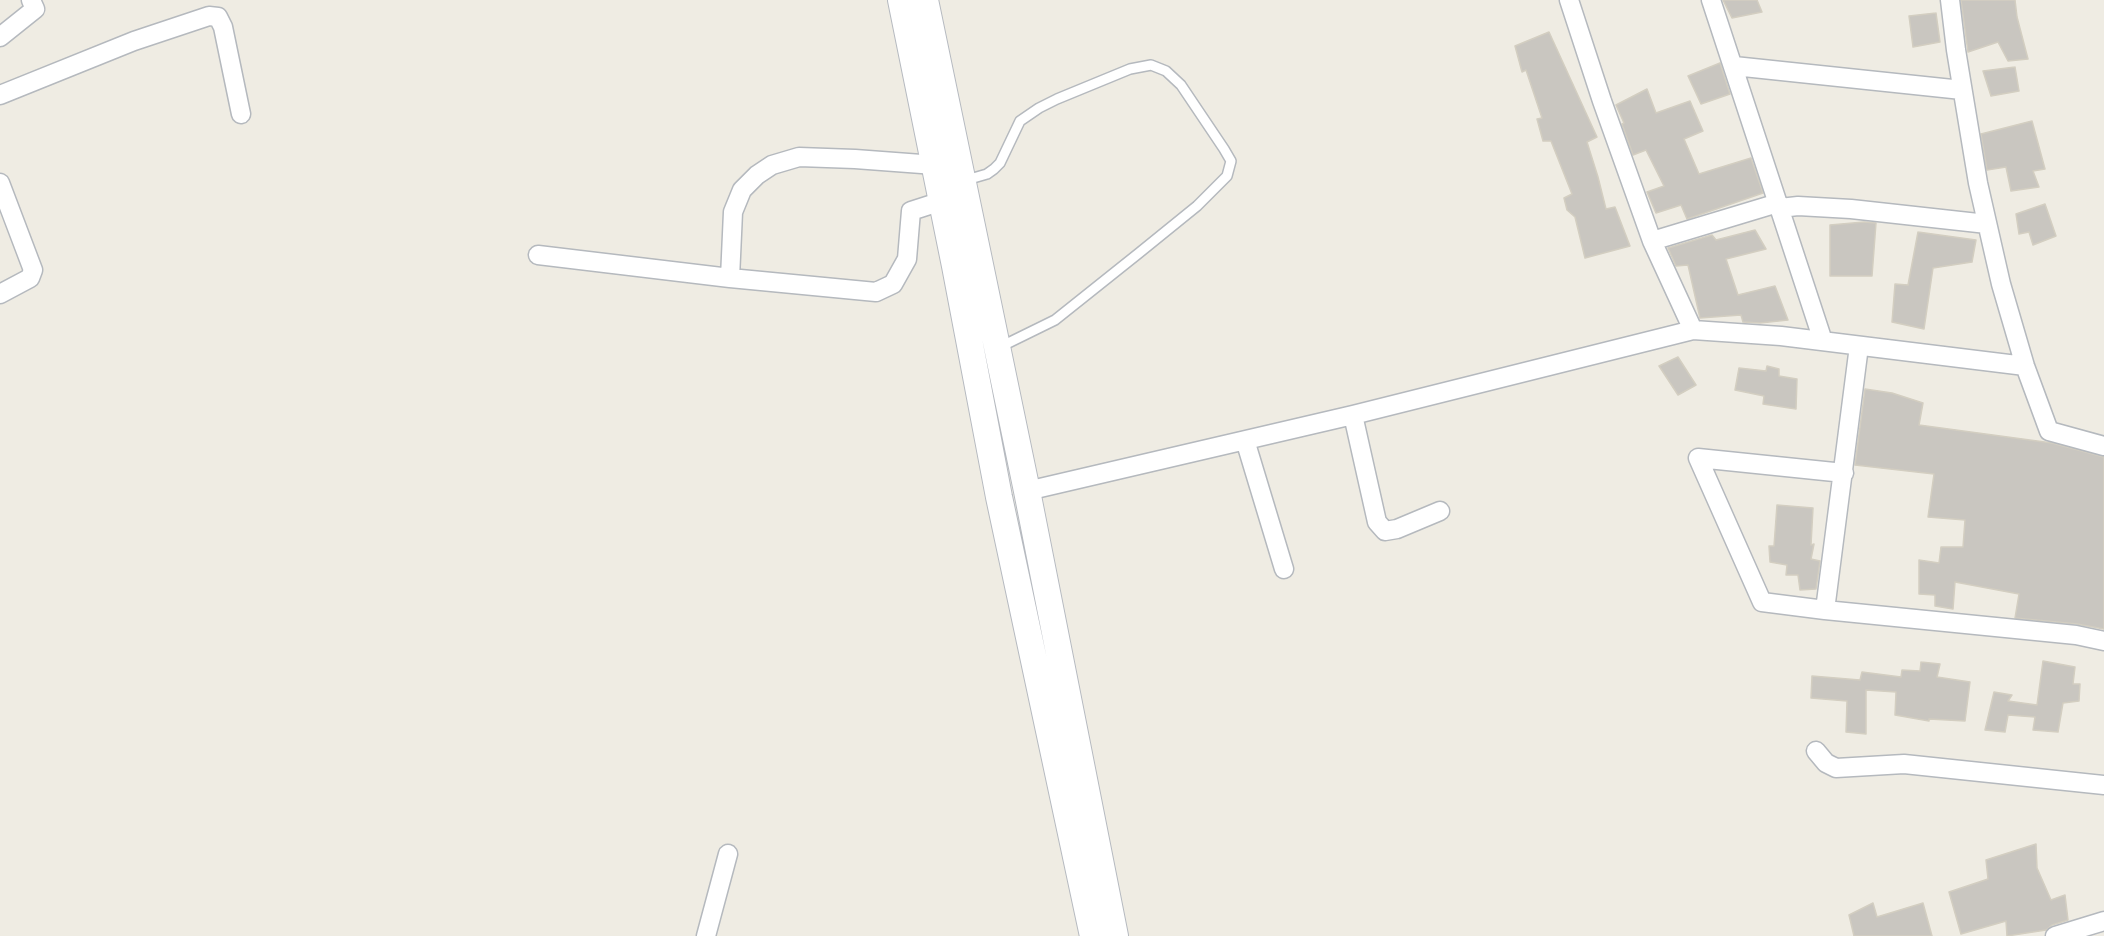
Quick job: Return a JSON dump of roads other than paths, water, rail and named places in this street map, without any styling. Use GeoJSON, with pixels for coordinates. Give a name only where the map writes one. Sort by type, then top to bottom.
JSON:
{"type":"FeatureCollection","features":[{"type":"Feature","properties":{"kind":"main road"},"geometry":{"type":"LineString","coordinates":[[901,0],[999,497],[1093,936]]}},
{"type":"Feature","properties":{"kind":"main road"},"geometry":{"type":"LineString","coordinates":[[925,0],[1028,491],[1115,936]]}},
{"type":"Feature","properties":{"kind":"street"},"geometry":{"type":"LineString","coordinates":[[0,37],[35,9],[31,0]]}},
{"type":"Feature","properties":{"kind":"street"},"geometry":{"type":"LineString","coordinates":[[1569,0],[1652,241],[1693,330]]}},
{"type":"Feature","properties":{"kind":"street"},"geometry":{"type":"LineString","coordinates":[[1711,0],[1823,341]]}},
{"type":"Feature","properties":{"kind":"street"},"geometry":{"type":"LineString","coordinates":[[1950,0],[1978,183],[2001,284],[2025,366],[2049,431],[2104,446]]}},
{"type":"Feature","properties":{"kind":"street"},"geometry":{"type":"LineString","coordinates":[[0,95],[134,41],[209,16],[218,17],[223,27],[241,114]]}},
{"type":"Feature","properties":{"kind":"street"},"geometry":{"type":"LineString","coordinates":[[1734,66],[1962,90]]}},
{"type":"Feature","properties":{"kind":"street"},"geometry":{"type":"LineString","coordinates":[[730,278],[734,212],[739,197],[742,190],[757,175],[772,165],[799,157],[934,165]]}},
{"type":"Feature","properties":{"kind":"street"},"geometry":{"type":"LineString","coordinates":[[0,183],[33,270],[30,278],[0,294]]}},
{"type":"Feature","properties":{"kind":"street"},"geometry":{"type":"LineString","coordinates":[[538,255],[730,278],[876,292],[893,284],[907,259],[911,211],[942,201]]}},
{"type":"Feature","properties":{"kind":"street"},"geometry":{"type":"LineString","coordinates":[[1652,241],[1779,205],[1851,209],[1987,224]]}},
{"type":"Feature","properties":{"kind":"street"},"geometry":{"type":"LineString","coordinates":[[1028,491],[1353,415],[1693,330],[1823,341],[2025,366]]}},
{"type":"Feature","properties":{"kind":"street"},"geometry":{"type":"LineString","coordinates":[[1825,610],[1844,473],[1858,346]]}},
{"type":"Feature","properties":{"kind":"street"},"geometry":{"type":"LineString","coordinates":[[1353,415],[1377,522],[1385,531],[1397,529],[1440,511]]}},
{"type":"Feature","properties":{"kind":"street"},"geometry":{"type":"LineString","coordinates":[[1245,440],[1284,569]]}},
{"type":"Feature","properties":{"kind":"street"},"geometry":{"type":"LineString","coordinates":[[1844,473],[1698,458],[1762,602],[2076,635],[2104,641]]}},
{"type":"Feature","properties":{"kind":"street"},"geometry":{"type":"LineString","coordinates":[[1816,750],[1826,764],[1836,768],[1904,764],[2104,785]]}},
{"type":"Feature","properties":{"kind":"street"},"geometry":{"type":"LineString","coordinates":[[706,936],[728,854]]}},
{"type":"Feature","properties":{"kind":"street"},"geometry":{"type":"LineString","coordinates":[[2055,936],[2104,921]]}},
{"type":"Feature","properties":{"kind":"lane"},"geometry":{"type":"LineString","coordinates":[[963,181],[987,174],[994,169],[1000,163],[1020,121],[1039,108],[1130,69],[1151,65],[1166,71],[1181,85],[1231,161],[1227,176],[1197,206],[1147,247],[1055,320],[998,348]]}}]}
